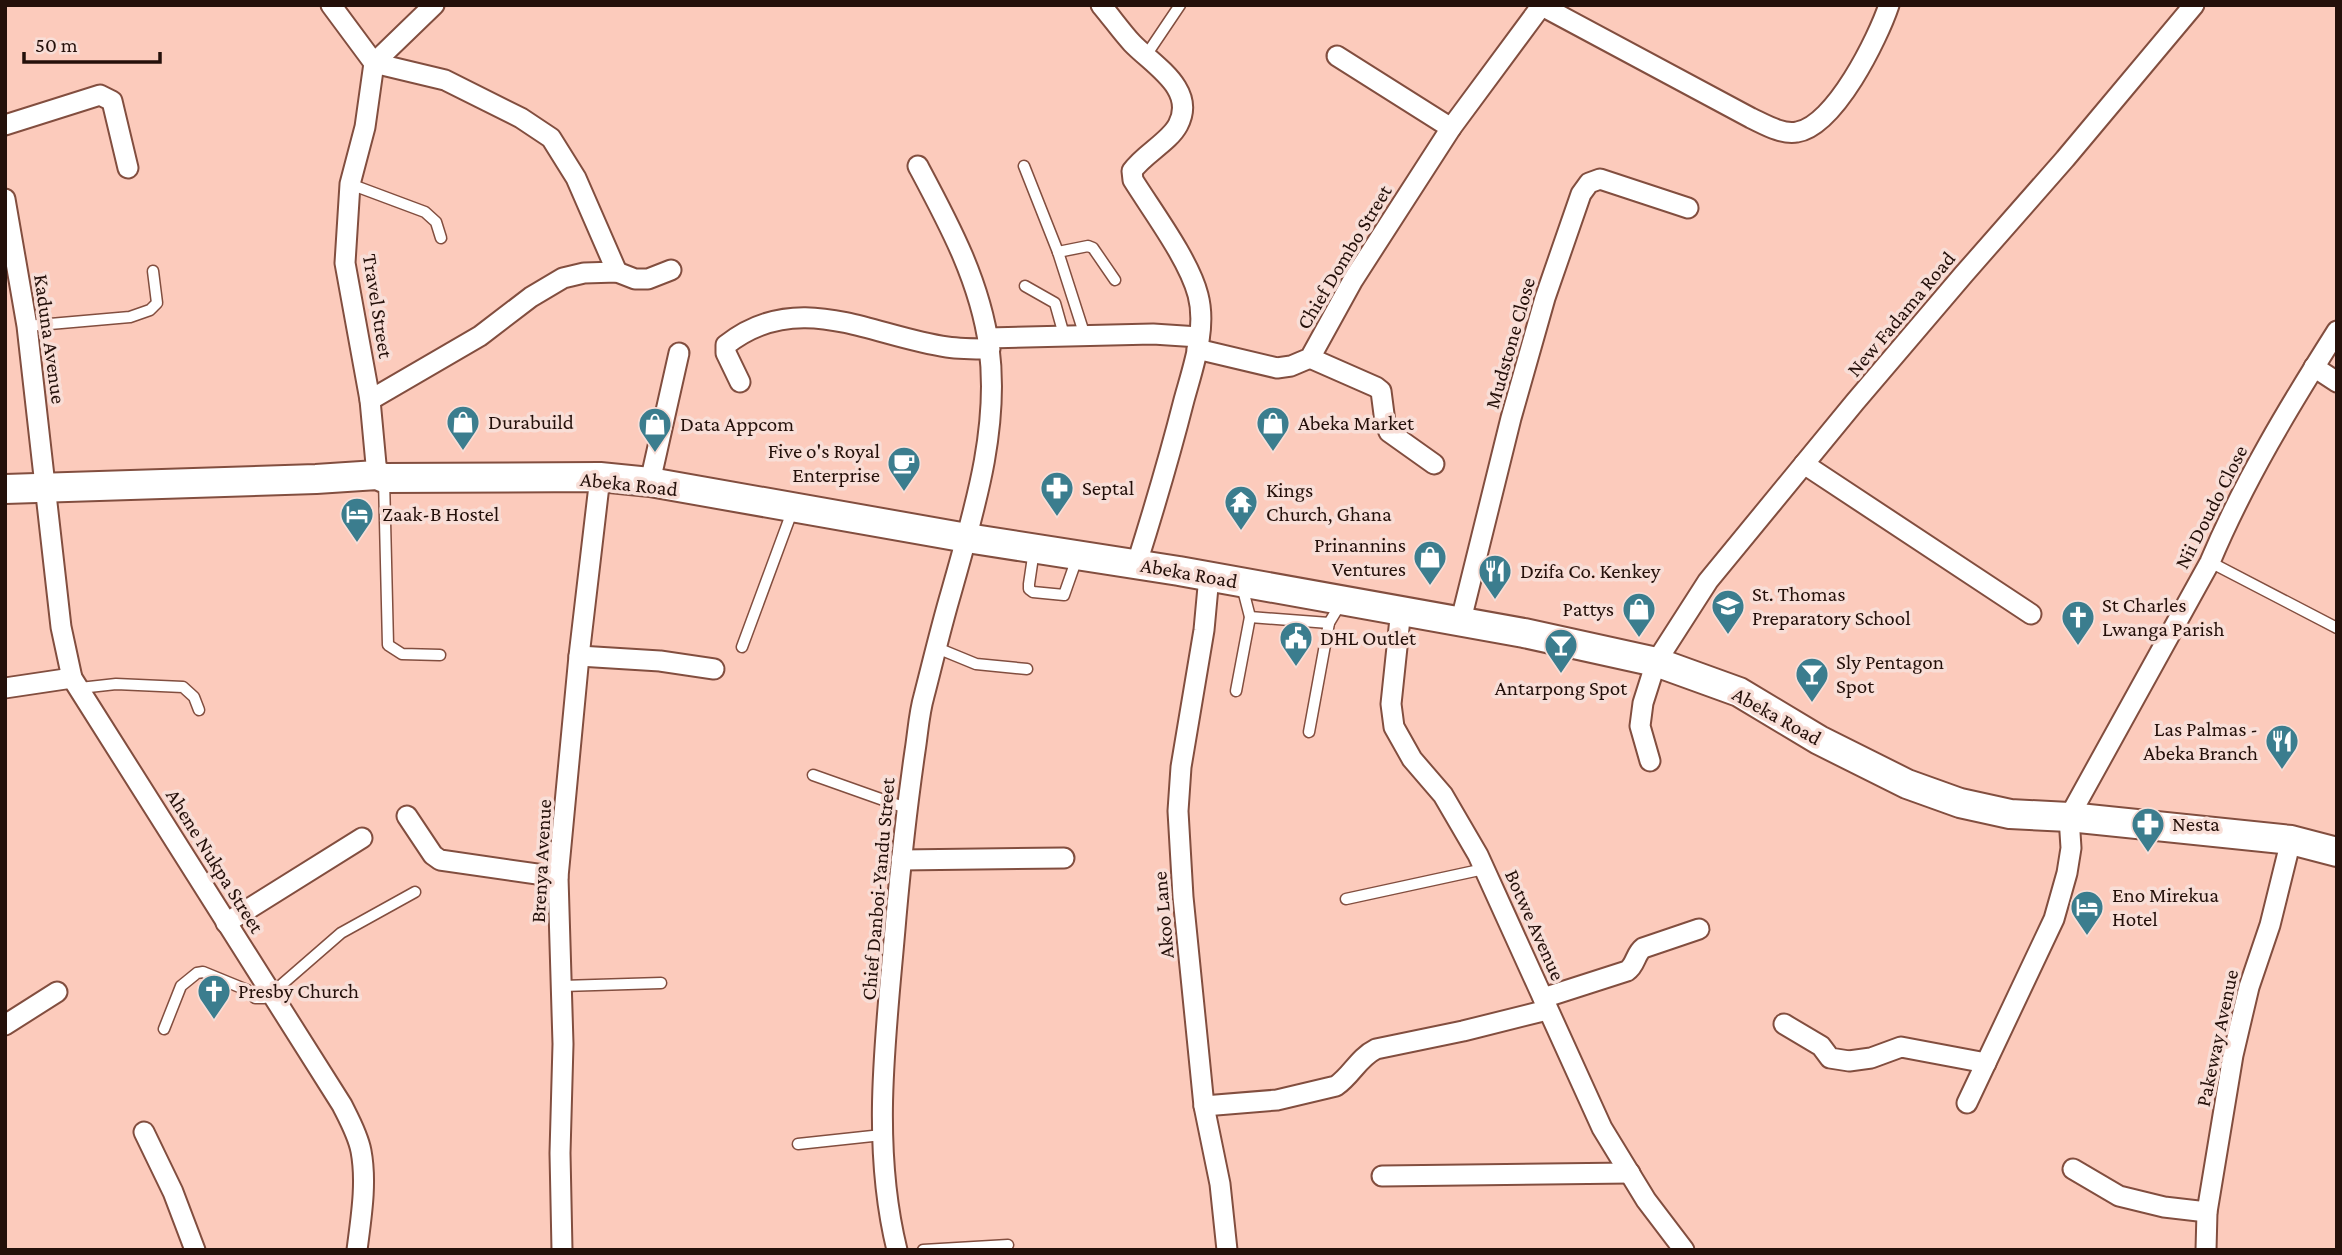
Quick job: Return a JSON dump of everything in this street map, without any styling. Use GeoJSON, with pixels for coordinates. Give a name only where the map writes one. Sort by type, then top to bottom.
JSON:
{"type":"FeatureCollection","features":[{"type":"Feature","properties":{"kind":"street"},"geometry":{"type":"LineString","coordinates":[[331,5],[374,63],[445,80],[522,118],[551,138],[576,178],[617,272]]}},
{"type":"Feature","properties":{"kind":"street"},"geometry":{"type":"LineString","coordinates":[[374,63],[434,5]]}},
{"type":"Feature","properties":{"kind":"street"},"geometry":{"type":"LineString","coordinates":[[1101,5],[1134,45],[1163,70],[1182,97],[1183,111],[1177,128],[1139,161],[1132,171],[1133,180],[1189,273],[1201,310],[1198,343],[1167,468],[1137,564]]}},
{"type":"Feature","properties":{"kind":"street"},"geometry":{"type":"LineString","coordinates":[[1542,6],[1751,118],[1774,128],[1796,133],[1820,119],[1843,94],[1876,41],[1889,5]]}},
{"type":"Feature","properties":{"kind":"street","name":"New Fadama Road"},"geometry":{"type":"LineString","coordinates":[[1650,761],[1640,726],[1643,702],[1656,662],[1709,581],[1804,464],[2194,5]]}},
{"type":"Feature","properties":{"kind":"street","name":"Chief Dombo Street"},"geometry":{"type":"LineString","coordinates":[[740,382],[726,353],[726,345],[735,338],[780,319],[815,317],[945,347],[1064,335],[1153,334],[1198,343],[1277,368],[1291,366],[1310,358],[1353,280],[1451,128],[1542,6]]}},
{"type":"Feature","properties":{"kind":"street"},"geometry":{"type":"LineString","coordinates":[[1337,56],[1451,128]]}},
{"type":"Feature","properties":{"kind":"street","name":"Travel Street"},"geometry":{"type":"LineString","coordinates":[[374,63],[365,127],[350,184],[345,262],[381,477]]}},
{"type":"Feature","properties":{"kind":"street"},"geometry":{"type":"LineString","coordinates":[[5,125],[100,95],[112,101],[128,168]]}},
{"type":"Feature","properties":{"kind":"street","name":"Chief Danboi-Yandu Street"},"geometry":{"type":"LineString","coordinates":[[897,1250],[888,1203],[882,1135],[891,978],[906,808],[923,700],[975,508],[990,421],[989,344],[972,275],[954,233],[918,166]]}},
{"type":"Feature","properties":{"kind":"street","name":"Mudstone Close"},"geometry":{"type":"LineString","coordinates":[[1461,620],[1511,418],[1545,298],[1581,194],[1589,183],[1600,179],[1688,208]]}},
{"type":"Feature","properties":{"kind":"street","name":"Kaduna Avenue"},"geometry":{"type":"LineString","coordinates":[[5,198],[27,326],[46,487]]}},
{"type":"Feature","properties":{"kind":"street"},"geometry":{"type":"LineString","coordinates":[[370,400],[481,336],[531,297],[563,278],[584,273],[617,272],[635,279],[648,279],[671,270]]}},
{"type":"Feature","properties":{"kind":"street","name":"Nii Doudo Close"},"geometry":{"type":"LineString","coordinates":[[2069,817],[2210,562],[2228,519],[2337,331]]}},
{"type":"Feature","properties":{"kind":"street"},"geometry":{"type":"LineString","coordinates":[[650,482],[679,353]]}},
{"type":"Feature","properties":{"kind":"street"},"geometry":{"type":"LineString","coordinates":[[1310,358],[1381,391],[1389,432],[1434,464]]}},
{"type":"Feature","properties":{"kind":"street"},"geometry":{"type":"LineString","coordinates":[[2314,367],[2337,382]]}},
{"type":"Feature","properties":{"kind":"street"},"geometry":{"type":"LineString","coordinates":[[1804,464],[2031,614]]}},
{"type":"Feature","properties":{"kind":"street","name":"Abeka Road"},"geometry":{"type":"LineString","coordinates":[[5,489],[381,477],[600,477],[650,482],[793,509],[1241,581],[1336,611],[1401,609],[1656,662],[1739,692],[1819,740],[1907,784],[1960,803],[2010,814],[2069,817],[2291,840],[2337,852]]}},
{"type":"Feature","properties":{"kind":"street","name":"Brenya Avenue"},"geometry":{"type":"LineString","coordinates":[[562,1250],[562,986],[558,877],[579,656],[600,477]]}},
{"type":"Feature","properties":{"kind":"street","name":"Ahene Nukpa Street"},"geometry":{"type":"LineString","coordinates":[[46,487],[61,627],[76,683],[354,1128],[361,1151],[363,1199],[357,1250]]}},
{"type":"Feature","properties":{"kind":"street","name":"Akoo Lane"},"geometry":{"type":"LineString","coordinates":[[1209,576],[1204,630],[1181,767],[1178,811],[1204,1106],[1222,1196],[1227,1250]]}},
{"type":"Feature","properties":{"kind":"street","name":"Botwe Avenue"},"geometry":{"type":"LineString","coordinates":[[1401,609],[1391,704],[1394,727],[1412,759],[1443,795],[1484,869],[1602,1128],[1646,1200],[1684,1250]]}},
{"type":"Feature","properties":{"kind":"street"},"geometry":{"type":"LineString","coordinates":[[579,656],[660,661],[714,669]]}},
{"type":"Feature","properties":{"kind":"street"},"geometry":{"type":"LineString","coordinates":[[5,688],[76,683]]}},
{"type":"Feature","properties":{"kind":"street"},"geometry":{"type":"LineString","coordinates":[[407,816],[433,855],[440,860],[558,877]]}},
{"type":"Feature","properties":{"kind":"street"},"geometry":{"type":"LineString","coordinates":[[1967,1103],[2054,919],[2071,848],[2069,817]]}},
{"type":"Feature","properties":{"kind":"street"},"geometry":{"type":"LineString","coordinates":[[226,923],[362,838]]}},
{"type":"Feature","properties":{"kind":"street","name":"Pakeway Avenue"},"geometry":{"type":"LineString","coordinates":[[2206,1250],[2207,1212],[2233,1055],[2249,987],[2270,925],[2291,840]]}},
{"type":"Feature","properties":{"kind":"street"},"geometry":{"type":"LineString","coordinates":[[901,860],[1064,858]]}},
{"type":"Feature","properties":{"kind":"street"},"geometry":{"type":"LineString","coordinates":[[1204,1106],[1277,1100],[1336,1086],[1365,1054],[1376,1049],[1463,1031],[1545,1004],[1627,971],[1633,967],[1639,951],[1643,948],[1699,929]]}},
{"type":"Feature","properties":{"kind":"street"},"geometry":{"type":"LineString","coordinates":[[5,1025],[57,992]]}},
{"type":"Feature","properties":{"kind":"street"},"geometry":{"type":"LineString","coordinates":[[1784,1024],[1821,1046],[1830,1058],[1849,1061],[1871,1058],[1901,1047],[1986,1063]]}},
{"type":"Feature","properties":{"kind":"street"},"geometry":{"type":"LineString","coordinates":[[144,1132],[173,1192],[195,1250]]}},
{"type":"Feature","properties":{"kind":"street"},"geometry":{"type":"LineString","coordinates":[[2073,1169],[2119,1196],[2164,1207],[2207,1212]]}},
{"type":"Feature","properties":{"kind":"street"},"geometry":{"type":"LineString","coordinates":[[1382,1176],[1630,1173]]}},
{"type":"Feature","properties":{"kind":"lane"},"geometry":{"type":"LineString","coordinates":[[1147,54],[1180,5]]}},
{"type":"Feature","properties":{"kind":"lane"},"geometry":{"type":"LineString","coordinates":[[1024,166],[1058,252],[1085,336]]}},
{"type":"Feature","properties":{"kind":"lane"},"geometry":{"type":"LineString","coordinates":[[350,184],[425,212],[436,222],[441,238]]}},
{"type":"Feature","properties":{"kind":"lane"},"geometry":{"type":"LineString","coordinates":[[1058,252],[1088,246],[1093,248],[1115,281]]}},
{"type":"Feature","properties":{"kind":"lane"},"geometry":{"type":"LineString","coordinates":[[27,326],[130,317],[150,310],[157,303],[153,271]]}},
{"type":"Feature","properties":{"kind":"lane"},"geometry":{"type":"LineString","coordinates":[[1025,286],[1055,303],[1064,335]]}},
{"type":"Feature","properties":{"kind":"lane"},"geometry":{"type":"LineString","coordinates":[[381,477],[388,645],[402,654],[440,655]]}},
{"type":"Feature","properties":{"kind":"lane"},"geometry":{"type":"LineString","coordinates":[[742,647],[793,509]]}},
{"type":"Feature","properties":{"kind":"lane"},"geometry":{"type":"LineString","coordinates":[[1034,548],[1029,584],[1033,592],[1064,595],[1078,555]]}},
{"type":"Feature","properties":{"kind":"lane"},"geometry":{"type":"LineString","coordinates":[[2210,562],[2337,628]]}},
{"type":"Feature","properties":{"kind":"lane"},"geometry":{"type":"LineString","coordinates":[[1236,691],[1250,617],[1241,581]]}},
{"type":"Feature","properties":{"kind":"lane"},"geometry":{"type":"LineString","coordinates":[[1250,617],[1336,611],[1309,732]]}},
{"type":"Feature","properties":{"kind":"lane"},"geometry":{"type":"LineString","coordinates":[[937,648],[976,664],[1027,669]]}},
{"type":"Feature","properties":{"kind":"lane"},"geometry":{"type":"LineString","coordinates":[[76,683],[183,687],[194,697],[200,710]]}},
{"type":"Feature","properties":{"kind":"lane"},"geometry":{"type":"LineString","coordinates":[[813,775],[906,808]]}},
{"type":"Feature","properties":{"kind":"lane"},"geometry":{"type":"LineString","coordinates":[[1346,899],[1484,869]]}},
{"type":"Feature","properties":{"kind":"lane"},"geometry":{"type":"LineString","coordinates":[[164,1029],[181,986],[197,973],[203,972],[247,990],[256,998],[264,998],[341,933],[415,891]]}},
{"type":"Feature","properties":{"kind":"lane"},"geometry":{"type":"LineString","coordinates":[[562,986],[661,983]]}},
{"type":"Feature","properties":{"kind":"lane"},"geometry":{"type":"LineString","coordinates":[[797,1144],[882,1135]]}},
{"type":"Feature","properties":{"kind":"lane"},"geometry":{"type":"LineString","coordinates":[[923,1250],[1008,1245]]}},
{"type":"Feature","properties":{"kind":"place","name":"Durabuild"},"geometry":{"type":"Point","coordinates":[463,452]}},
{"type":"Feature","properties":{"kind":"place","name":"Abeka Market"},"geometry":{"type":"Point","coordinates":[1273,453]}},
{"type":"Feature","properties":{"kind":"place","name":"Data Appcom"},"geometry":{"type":"Point","coordinates":[655,454]}},
{"type":"Feature","properties":{"kind":"place","name":"Five o's Royal Enterprise"},"geometry":{"type":"Point","coordinates":[904,493]}},
{"type":"Feature","properties":{"kind":"place","name":"Septal"},"geometry":{"type":"Point","coordinates":[1057,518]}},
{"type":"Feature","properties":{"kind":"place","name":"Kings Church, Ghana"},"geometry":{"type":"Point","coordinates":[1241,532]}},
{"type":"Feature","properties":{"kind":"place","name":"Zaak-B Hostel"},"geometry":{"type":"Point","coordinates":[357,544]}},
{"type":"Feature","properties":{"kind":"place","name":"Prinannins Ventures"},"geometry":{"type":"Point","coordinates":[1430,587]}},
{"type":"Feature","properties":{"kind":"place","name":"Dzifa Co. Kenkey"},"geometry":{"type":"Point","coordinates":[1495,601]}},
{"type":"Feature","properties":{"kind":"place","name":"St. Thomas Preparatory School"},"geometry":{"type":"Point","coordinates":[1728,636]}},
{"type":"Feature","properties":{"kind":"place","name":"Pattys"},"geometry":{"type":"Point","coordinates":[1639,639]}},
{"type":"Feature","properties":{"kind":"place","name":"St Charles Lwanga Parish"},"geometry":{"type":"Point","coordinates":[2078,647]}},
{"type":"Feature","properties":{"kind":"place","name":"DHL Outlet"},"geometry":{"type":"Point","coordinates":[1296,668]}},
{"type":"Feature","properties":{"kind":"place","name":"Antarpong Spot"},"geometry":{"type":"Point","coordinates":[1561,675]}},
{"type":"Feature","properties":{"kind":"place","name":"Sly Pentagon Spot"},"geometry":{"type":"Point","coordinates":[1812,704]}},
{"type":"Feature","properties":{"kind":"place","name":"Las Palmas - Abeka Branch"},"geometry":{"type":"Point","coordinates":[2282,771]}},
{"type":"Feature","properties":{"kind":"place","name":"Nesta"},"geometry":{"type":"Point","coordinates":[2148,854]}},
{"type":"Feature","properties":{"kind":"place","name":"Eno Mirekua Hotel"},"geometry":{"type":"Point","coordinates":[2087,937]}},
{"type":"Feature","properties":{"kind":"place","name":"Presby Church"},"geometry":{"type":"Point","coordinates":[214,1021]}}]}
